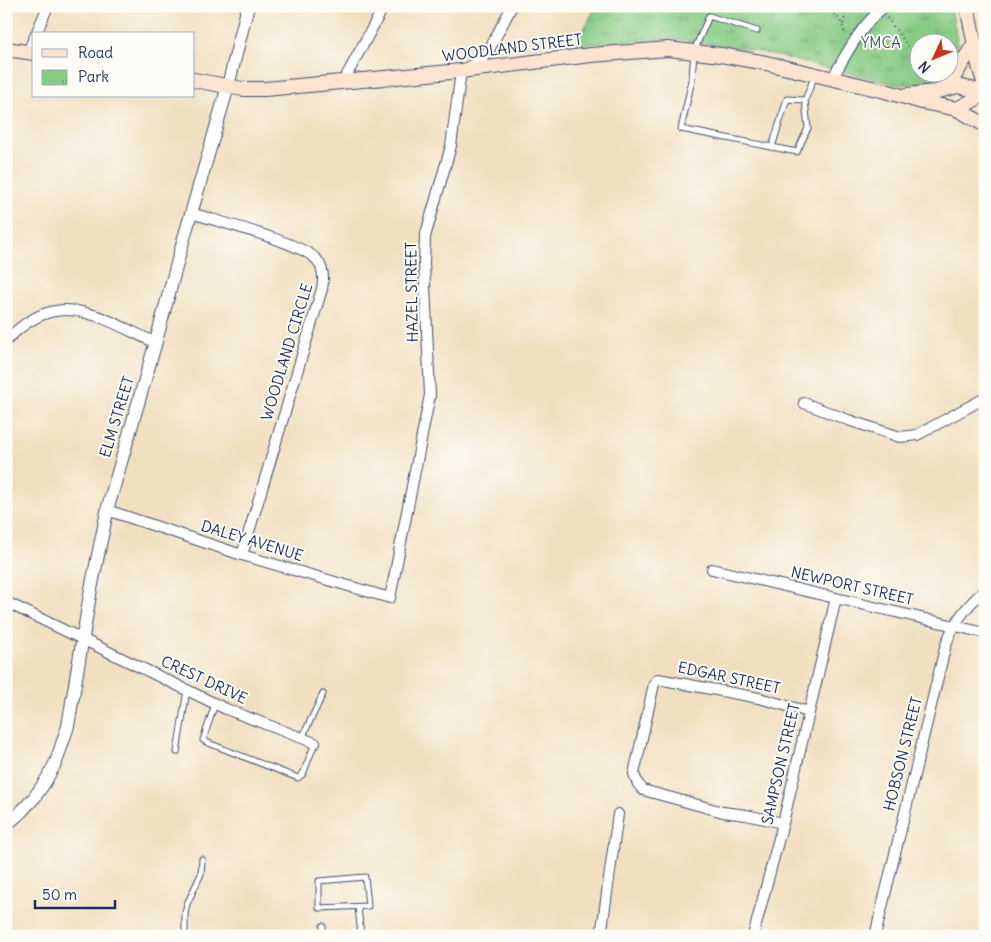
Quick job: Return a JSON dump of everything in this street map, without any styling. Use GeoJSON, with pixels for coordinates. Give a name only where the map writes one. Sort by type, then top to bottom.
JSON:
{"type":"FeatureCollection","features":[{"type":"Feature","properties":{"kind":"main road"},"geometry":{"type":"LineString","coordinates":[[967,6],[974,44],[985,84]]}},
{"type":"Feature","properties":{"kind":"main road"},"geometry":{"type":"LineString","coordinates":[[940,87],[958,71],[974,44]]}},
{"type":"Feature","properties":{"kind":"main road"},"geometry":{"type":"LineString","coordinates":[[6,49],[31,53]]}},
{"type":"Feature","properties":{"kind":"main road","name":"WOODLAND STREET"},"geometry":{"type":"LineString","coordinates":[[195,80],[243,89],[265,89],[461,72],[591,55],[668,49],[694,51],[766,63],[957,109],[985,125]]}},
{"type":"Feature","properties":{"kind":"main road","name":"WOODLAND STREET"},"geometry":{"type":"LineString","coordinates":[[903,96],[940,87],[958,86],[985,93]]}},
{"type":"Feature","properties":{"kind":"main road","name":"WOODLAND STREET"},"geometry":{"type":"LineString","coordinates":[[957,109],[985,93]]}},
{"type":"Feature","properties":{"kind":"street"},"geometry":{"type":"LineString","coordinates":[[37,32],[48,6]]}},
{"type":"Feature","properties":{"kind":"street","name":"ELM STREET"},"geometry":{"type":"LineString","coordinates":[[6,825],[34,798],[56,762],[68,726],[82,640],[107,510],[228,86],[248,6]]}},
{"type":"Feature","properties":{"kind":"street"},"geometry":{"type":"LineString","coordinates":[[343,82],[384,6]]}},
{"type":"Feature","properties":{"kind":"street"},"geometry":{"type":"LineString","coordinates":[[461,72],[480,61],[488,52],[512,6]]}},
{"type":"Feature","properties":{"kind":"street"},"geometry":{"type":"LineString","coordinates":[[832,79],[855,40],[866,25],[883,8]]}},
{"type":"Feature","properties":{"kind":"street","name":"HAZEL STREET"},"geometry":{"type":"LineString","coordinates":[[390,598],[430,395],[424,263],[426,237],[451,146],[461,72]]}},
{"type":"Feature","properties":{"kind":"street","name":"WOODLAND CIRCLE"},"geometry":{"type":"LineString","coordinates":[[191,213],[300,248],[318,261],[324,275],[322,289],[242,555]]}},
{"type":"Feature","properties":{"kind":"street"},"geometry":{"type":"LineString","coordinates":[[6,341],[22,325],[40,315],[61,309],[73,309],[95,316],[156,343]]}},
{"type":"Feature","properties":{"kind":"street"},"geometry":{"type":"LineString","coordinates":[[804,403],[900,437],[917,435],[985,398]]}},
{"type":"Feature","properties":{"kind":"street","name":"DALEY AVENUE"},"geometry":{"type":"LineString","coordinates":[[107,510],[242,555],[390,598]]}},
{"type":"Feature","properties":{"kind":"street","name":"NEWPORT STREET"},"geometry":{"type":"LineString","coordinates":[[712,569],[985,633]]}},
{"type":"Feature","properties":{"kind":"street","name":"HOBSON STREET"},"geometry":{"type":"LineString","coordinates":[[874,936],[944,648],[953,626],[965,610],[985,590]]}},
{"type":"Feature","properties":{"kind":"street","name":"SAMPSON STREET"},"geometry":{"type":"LineString","coordinates":[[753,936],[783,823],[836,598]]}},
{"type":"Feature","properties":{"kind":"street","name":"CREST DRIVE"},"geometry":{"type":"LineString","coordinates":[[6,602],[215,704],[315,743]]}},
{"type":"Feature","properties":{"kind":"street","name":"EDGAR STREET"},"geometry":{"type":"LineString","coordinates":[[783,823],[723,812],[643,790],[634,774],[654,684],[658,679],[758,698],[809,712]]}},
{"type":"Feature","properties":{"kind":"street"},"geometry":{"type":"LineString","coordinates":[[601,936],[618,814]]}},
{"type":"Feature","properties":{"kind":"lane"},"geometry":{"type":"LineString","coordinates":[[757,31],[709,16],[694,51],[692,80],[681,129],[797,152],[808,128],[804,100],[815,75]]}},
{"type":"Feature","properties":{"kind":"lane"},"geometry":{"type":"LineString","coordinates":[[772,148],[787,98],[804,100]]}},
{"type":"Feature","properties":{"kind":"lane"},"geometry":{"type":"LineString","coordinates":[[177,752],[187,689]]}},
{"type":"Feature","properties":{"kind":"lane"},"geometry":{"type":"LineString","coordinates":[[302,738],[323,694]]}},
{"type":"Feature","properties":{"kind":"lane"},"geometry":{"type":"LineString","coordinates":[[215,704],[203,740],[298,778],[303,774],[315,743]]}},
{"type":"Feature","properties":{"kind":"lane"},"geometry":{"type":"LineString","coordinates":[[186,936],[185,914],[187,904],[200,874],[202,859]]}},
{"type":"Feature","properties":{"kind":"lane"},"geometry":{"type":"LineString","coordinates":[[365,877],[368,906],[358,907],[320,908],[319,882],[365,877]]}},
{"type":"Feature","properties":{"kind":"lane"},"geometry":{"type":"LineString","coordinates":[[358,907],[361,936]]}},
{"type":"Feature","properties":{"kind":"lane"},"geometry":{"type":"LineString","coordinates":[[323,926],[323,936]]}},
{"type":"Feature","properties":{"kind":"path"},"geometry":{"type":"LineString","coordinates":[[848,6],[843,24],[844,32],[855,40]]}},
{"type":"Feature","properties":{"kind":"path"},"geometry":{"type":"LineString","coordinates":[[820,8],[838,17],[843,24]]}},
{"type":"Feature","properties":{"kind":"path"},"geometry":{"type":"LineString","coordinates":[[883,8],[908,44]]}},
{"type":"Feature","properties":{"kind":"path"},"geometry":{"type":"LineString","coordinates":[[936,82],[940,87]]}},
{"type":"Feature","properties":{"kind":"green space","name":"YMCA"},"geometry":{"type":"Polygon","coordinates":[[[596,6],[951,6],[956,32],[908,32],[908,82],[933,82],[899,85],[752,50],[670,38],[576,45],[596,6]]]}}]}
